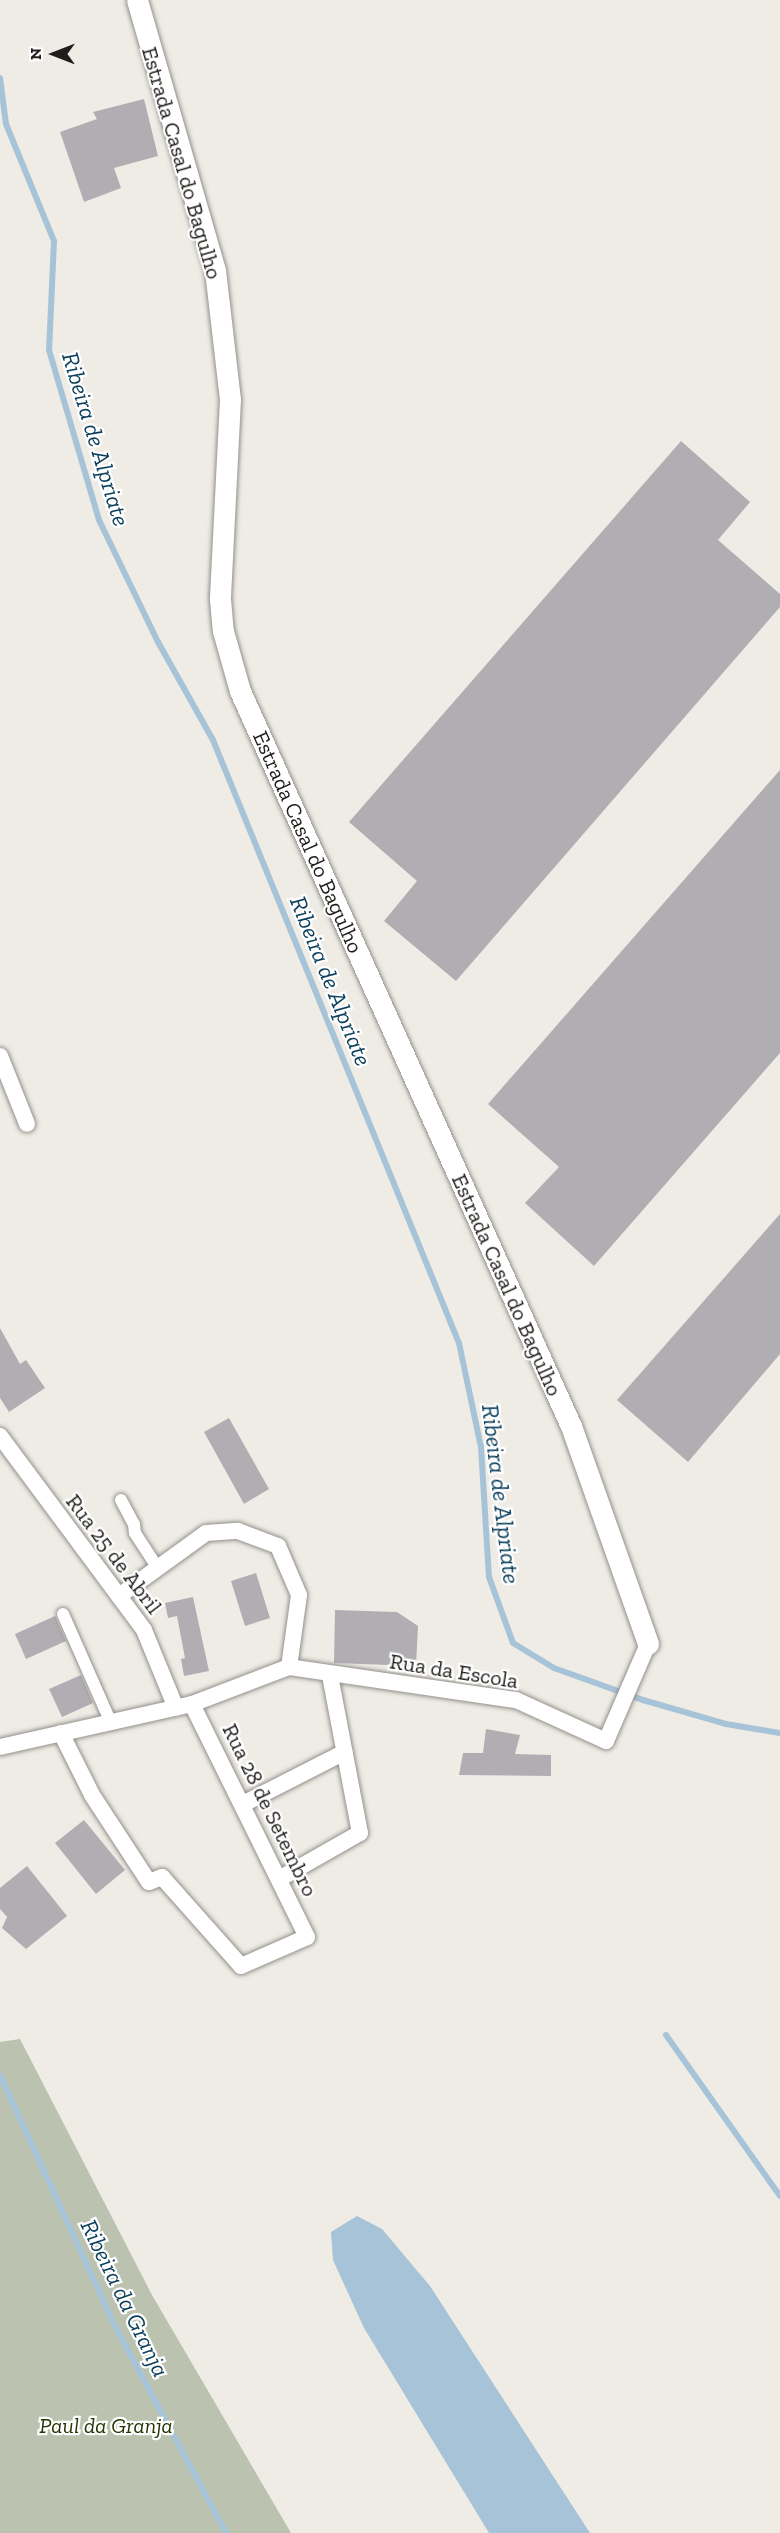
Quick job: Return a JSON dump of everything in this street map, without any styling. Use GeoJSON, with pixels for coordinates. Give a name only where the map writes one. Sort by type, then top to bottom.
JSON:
{"type":"FeatureCollection","features":[{"type":"Feature","properties":{"kind":"street","name":"Estrada Casal do Bagulho"},"geometry":{"type":"LineString","coordinates":[[137,0],[215,270],[230,399],[219,598],[223,631],[240,691],[571,1426],[648,1644]]}},
{"type":"Feature","properties":{"kind":"street"},"geometry":{"type":"LineString","coordinates":[[0,1056],[27,1124]]}},
{"type":"Feature","properties":{"kind":"street","name":"Rua 25 de Abril"},"geometry":{"type":"LineString","coordinates":[[0,1436],[144,1630],[184,1706]]}},
{"type":"Feature","properties":{"kind":"street"},"geometry":{"type":"LineString","coordinates":[[121,1500],[135,1524],[135,1533],[157,1567]]}},
{"type":"Feature","properties":{"kind":"street"},"geometry":{"type":"LineString","coordinates":[[0,1747],[184,1706],[289,1667],[299,1595],[278,1546],[238,1531],[206,1533],[119,1596]]}},
{"type":"Feature","properties":{"kind":"street"},"geometry":{"type":"LineString","coordinates":[[63,1614],[111,1723]]}},
{"type":"Feature","properties":{"kind":"street","name":"Rua da Escola"},"geometry":{"type":"LineString","coordinates":[[289,1667],[330,1675],[516,1700],[606,1741],[635,1669],[648,1644]]}},
{"type":"Feature","properties":{"kind":"street"},"geometry":{"type":"LineString","coordinates":[[279,1879],[360,1833],[330,1675]]}},
{"type":"Feature","properties":{"kind":"street","name":"Rua 28 de Setembro"},"geometry":{"type":"LineString","coordinates":[[61,1733],[92,1795],[149,1881],[162,1877],[240,1966],[307,1937],[243,1804],[184,1706]]}},
{"type":"Feature","properties":{"kind":"street"},"geometry":{"type":"LineString","coordinates":[[243,1804],[345,1752]]}},
{"type":"Feature","properties":{"kind":"green space","name":"Paul da Granja"},"geometry":{"type":"Polygon","coordinates":[[[20,2039],[152,2295],[291,2533],[0,2533],[0,2042],[20,2039]]]}},
{"type":"Feature","properties":{"kind":"water"},"geometry":{"type":"Polygon","coordinates":[[[357,2216],[382,2229],[430,2286],[590,2533],[489,2533],[364,2328],[333,2260],[331,2232],[357,2216]]]}},
{"type":"Feature","properties":{"kind":"building"},"geometry":{"type":"Polygon","coordinates":[[[144,99],[158,156],[114,168],[121,188],[84,202],[60,132],[97,119],[93,112],[144,99]]]}},
{"type":"Feature","properties":{"kind":"building"},"geometry":{"type":"Polygon","coordinates":[[[681,441],[750,502],[718,540],[780,594],[780,607],[456,981],[384,921],[417,881],[349,822],[681,441]]]}},
{"type":"Feature","properties":{"kind":"building"},"geometry":{"type":"Polygon","coordinates":[[[780,770],[780,1053],[594,1266],[525,1203],[559,1167],[488,1104],[780,770]]]}},
{"type":"Feature","properties":{"kind":"building"},"geometry":{"type":"Polygon","coordinates":[[[780,1214],[780,1354],[688,1462],[617,1400],[780,1214]]]}},
{"type":"Feature","properties":{"kind":"building"},"geometry":{"type":"Polygon","coordinates":[[[0,1328],[20,1364],[26,1360],[45,1388],[9,1412],[0,1398],[0,1328]]]}},
{"type":"Feature","properties":{"kind":"building"},"geometry":{"type":"Polygon","coordinates":[[[229,1418],[269,1489],[244,1504],[204,1432],[229,1418]]]}},
{"type":"Feature","properties":{"kind":"building"},"geometry":{"type":"Polygon","coordinates":[[[256,1573],[270,1618],[245,1626],[231,1581],[256,1573]]]}},
{"type":"Feature","properties":{"kind":"building"},"geometry":{"type":"Polygon","coordinates":[[[193,1597],[209,1671],[184,1676],[181,1659],[185,1658],[177,1616],[168,1618],[165,1603],[193,1597]]]}},
{"type":"Feature","properties":{"kind":"building"},"geometry":{"type":"Polygon","coordinates":[[[335,1610],[397,1612],[418,1626],[416,1666],[334,1663],[335,1610]]]}},
{"type":"Feature","properties":{"kind":"building"},"geometry":{"type":"Polygon","coordinates":[[[55,1616],[66,1641],[26,1659],[15,1634],[55,1616]]]}},
{"type":"Feature","properties":{"kind":"building"},"geometry":{"type":"Polygon","coordinates":[[[81,1675],[93,1703],[62,1717],[49,1689],[81,1675]]]}},
{"type":"Feature","properties":{"kind":"building"},"geometry":{"type":"Polygon","coordinates":[[[486,1729],[520,1735],[515,1754],[551,1755],[551,1776],[459,1775],[463,1753],[483,1753],[486,1729]]]}},
{"type":"Feature","properties":{"kind":"building"},"geometry":{"type":"Polygon","coordinates":[[[84,1820],[125,1870],[96,1894],[55,1843],[84,1820]]]}},
{"type":"Feature","properties":{"kind":"building"},"geometry":{"type":"Polygon","coordinates":[[[27,1866],[67,1916],[26,1949],[2,1928],[7,1917],[0,1909],[0,1888],[27,1866]]]}},
{"type":"Feature","properties":{"kind":"waterway","name":"Ribeira de Alpriate"},"geometry":{"type":"LineString","coordinates":[[0,78],[6,124],[54,241],[49,350],[99,520],[158,642],[213,740],[459,1343],[481,1447],[489,1577],[513,1643],[554,1668],[643,1700],[726,1724],[780,1733]]}},
{"type":"Feature","properties":{"kind":"waterway"},"geometry":{"type":"LineString","coordinates":[[666,2035],[780,2196]]}},
{"type":"Feature","properties":{"kind":"waterway","name":"Ribeira da Granja"},"geometry":{"type":"LineString","coordinates":[[0,2075],[115,2326],[226,2533]]}}]}
